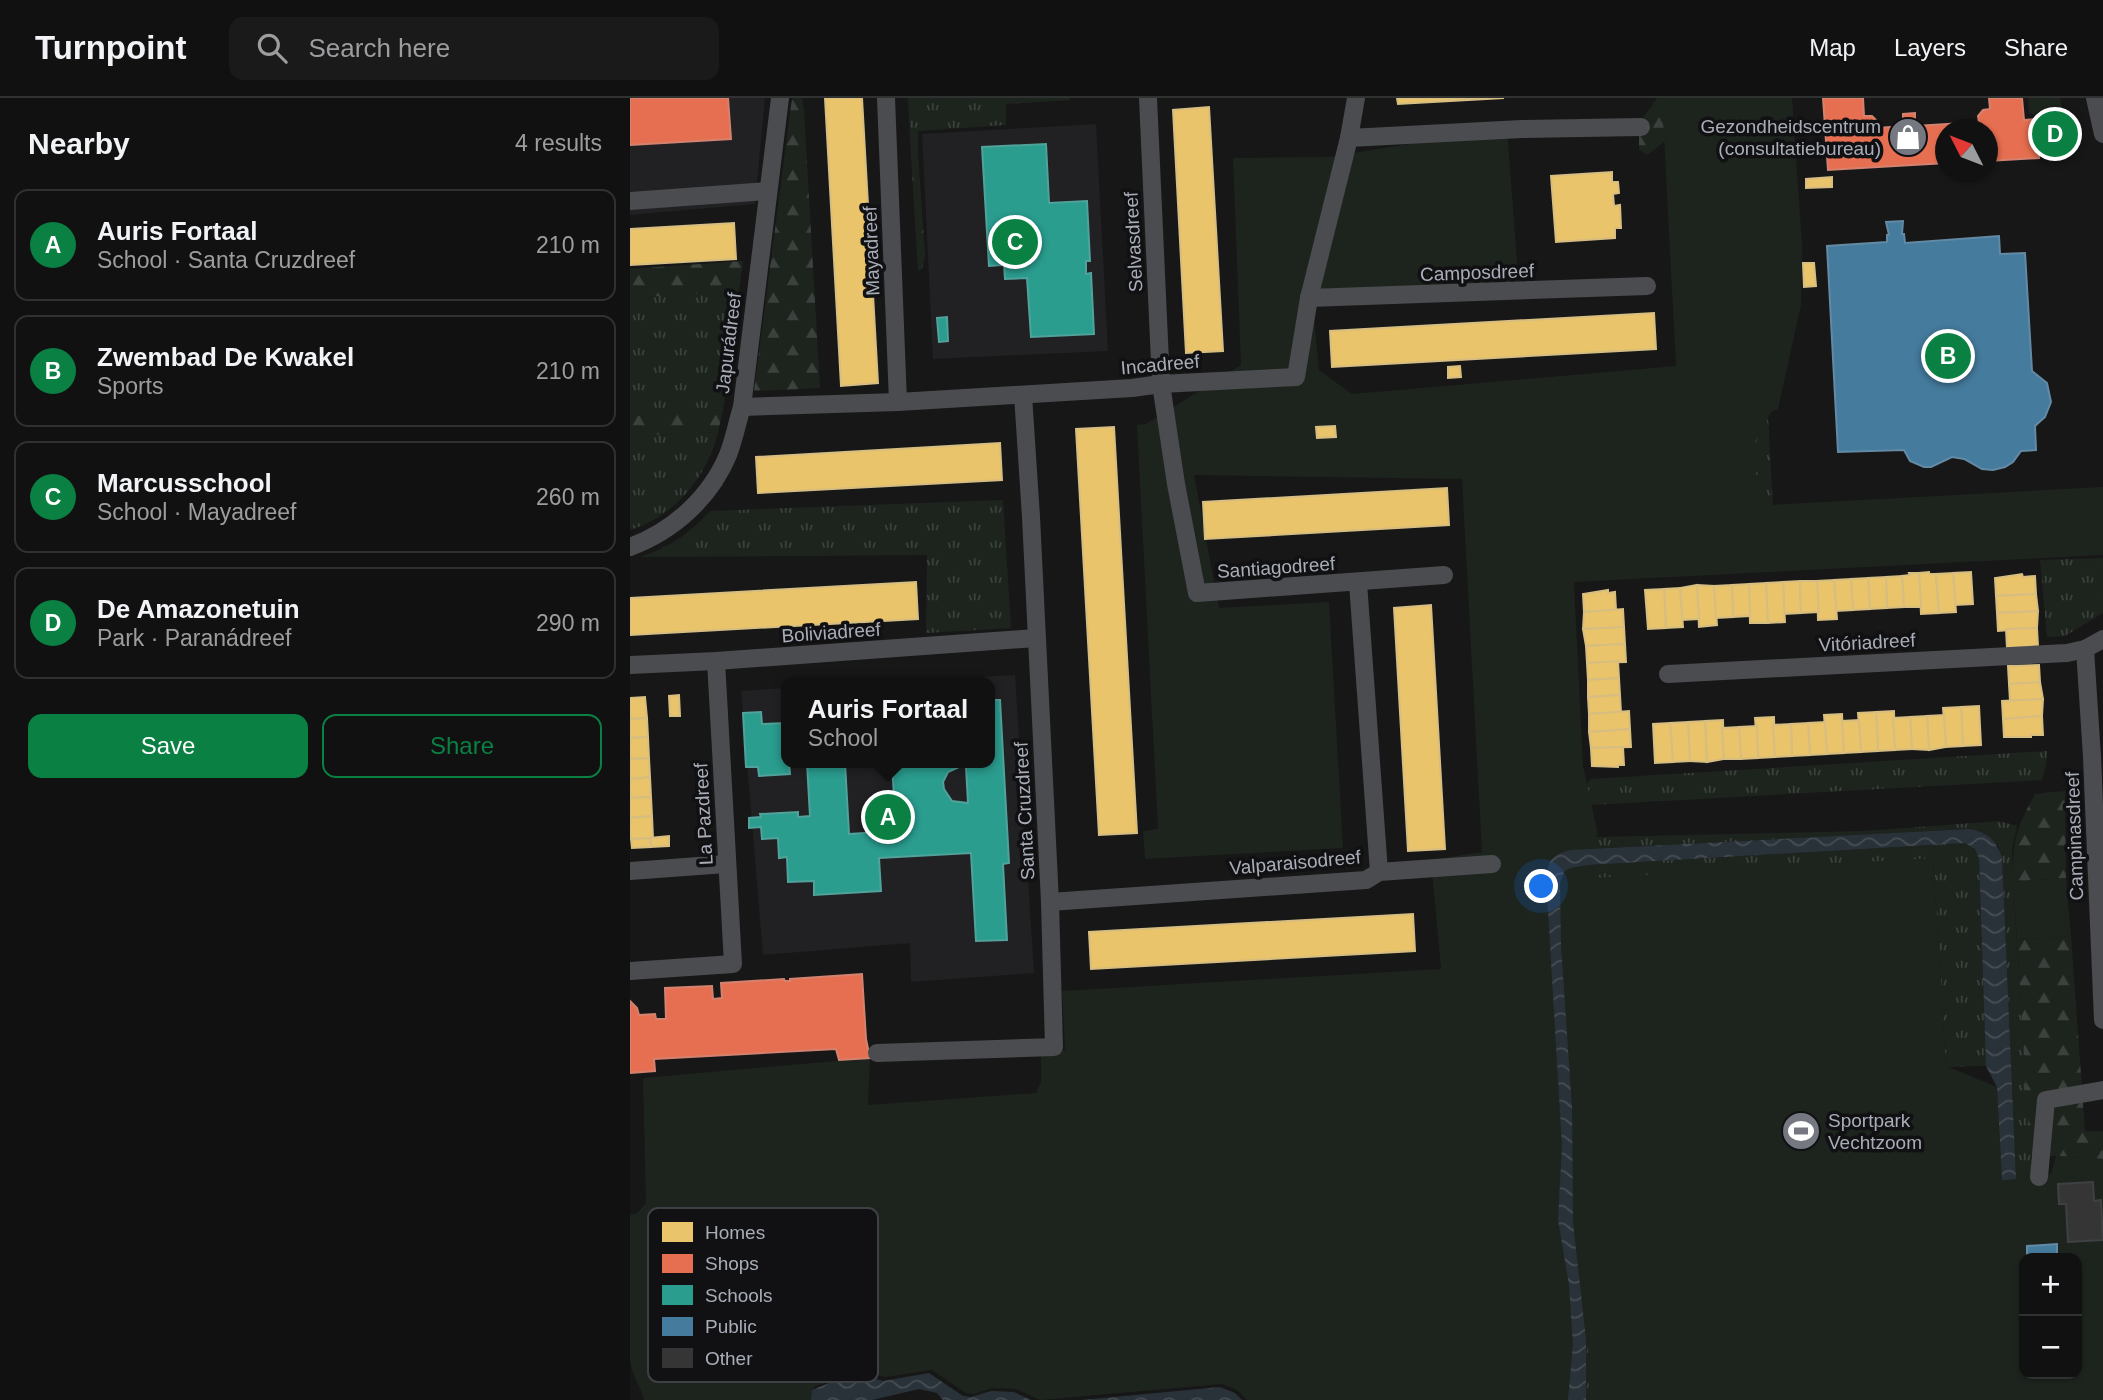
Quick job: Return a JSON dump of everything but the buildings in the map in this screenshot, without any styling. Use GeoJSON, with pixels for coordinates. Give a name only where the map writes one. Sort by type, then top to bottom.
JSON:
{"type":"FeatureCollection","features":[{"type":"Feature","properties":{"kind":"street","name":"Japurádreef"},"geometry":{"type":"LineString","coordinates":[[630,547],[680,520],[709,488],[728,453],[742,407],[780,98]]}},
{"type":"Feature","properties":{"kind":"street","name":"Mayadreef"},"geometry":{"type":"LineString","coordinates":[[886,98],[898,402]]}},
{"type":"Feature","properties":{"kind":"street","name":"Selvasdreef"},"geometry":{"type":"LineString","coordinates":[[1148,98],[1161,384]]}},
{"type":"Feature","properties":{"kind":"street","name":"Incadreef"},"geometry":{"type":"LineString","coordinates":[[742,407],[898,402],[1296,377],[1309,298],[1349,138],[1356,98]]}},
{"type":"Feature","properties":{"kind":"street"},"geometry":{"type":"LineString","coordinates":[[2095,98],[2103,134]]}},
{"type":"Feature","properties":{"kind":"street"},"geometry":{"type":"LineString","coordinates":[[1349,138],[1641,127]]}},
{"type":"Feature","properties":{"kind":"street"},"geometry":{"type":"LineString","coordinates":[[630,201],[768,191]]}},
{"type":"Feature","properties":{"kind":"street","name":"Camposdreef"},"geometry":{"type":"LineString","coordinates":[[1309,298],[1647,286]]}},
{"type":"Feature","properties":{"kind":"street","name":"Santiagodreef"},"geometry":{"type":"LineString","coordinates":[[1161,384],[1176,484],[1198,593],[1444,575]]}},
{"type":"Feature","properties":{"kind":"street","name":"Santa Cruzdreef"},"geometry":{"type":"LineString","coordinates":[[877,1053],[1054,1047],[1050,902],[1023,395]]}},
{"type":"Feature","properties":{"kind":"street","name":"Valparaisodreef"},"geometry":{"type":"LineString","coordinates":[[1050,902],[1366,880],[1380,872],[1358,583]]}},
{"type":"Feature","properties":{"kind":"street","name":"Boliviadreef"},"geometry":{"type":"LineString","coordinates":[[630,665],[1036,638]]}},
{"type":"Feature","properties":{"kind":"street"},"geometry":{"type":"LineString","coordinates":[[2076,651],[2103,639]]}},
{"type":"Feature","properties":{"kind":"street","name":"Vitóriadreef"},"geometry":{"type":"LineString","coordinates":[[1668,674],[2076,651]]}},
{"type":"Feature","properties":{"kind":"street","name":"Campinasdreef"},"geometry":{"type":"LineString","coordinates":[[2076,651],[2092,757],[2103,1020]]}},
{"type":"Feature","properties":{"kind":"street","name":"La Pazdreef"},"geometry":{"type":"LineString","coordinates":[[630,971],[733,964],[716,661]]}},
{"type":"Feature","properties":{"kind":"street"},"geometry":{"type":"LineString","coordinates":[[630,871],[726,864]]}},
{"type":"Feature","properties":{"kind":"street"},"geometry":{"type":"LineString","coordinates":[[1380,872],[1492,864]]}},
{"type":"Feature","properties":{"kind":"street"},"geometry":{"type":"LineString","coordinates":[[2039,1177],[2046,1100],[2103,1090]]}},
{"type":"Feature","properties":{"kind":"shaded area"},"geometry":{"type":"Polygon","coordinates":[[[630,98],[765,98],[755,204],[630,215],[630,98]]]}},
{"type":"Feature","properties":{"kind":"shaded area"},"geometry":{"type":"Polygon","coordinates":[[[1096,124],[1108,351],[933,359],[922,134],[1096,124]]]}},
{"type":"Feature","properties":{"kind":"shaded area"},"geometry":{"type":"Polygon","coordinates":[[[1015,675],[1034,973],[911,982],[910,943],[763,955],[741,691],[781,688],[781,768],[995,768],[995,677],[978,677],[1015,675]]]}},
{"type":"Feature","properties":{"kind":"green space"},"geometry":{"type":"Polygon","coordinates":[[[792,98],[802,98],[804,111],[820,388],[754,391],[792,98]]]}},
{"type":"Feature","properties":{"kind":"green space"},"geometry":{"type":"Polygon","coordinates":[[[908,98],[1070,100],[1006,104],[1006,125],[918,131],[918,154],[911,156],[908,98]]]}},
{"type":"Feature","properties":{"kind":"green space"},"geometry":{"type":"Polygon","coordinates":[[[1657,98],[1731,98],[1700,114],[1647,155],[1639,149],[1639,124],[1657,98]]]}},
{"type":"Feature","properties":{"kind":"green space"},"geometry":{"type":"Polygon","coordinates":[[[1662,98],[1792,98],[1802,245],[1801,305],[1778,409],[1771,412],[1749,463],[1771,505],[2103,487],[2103,555],[1574,582],[1583,766],[1598,834],[1590,846],[1593,878],[1933,858],[1946,1066],[1997,1087],[2002,1179],[2032,1179],[2051,1174],[2056,1156],[2103,1159],[2103,1400],[1589,1400],[1588,1337],[1576,1342],[1571,1400],[1247,1400],[1237,1390],[1222,1384],[1040,1400],[1016,1389],[993,1388],[974,1394],[966,1393],[932,1370],[885,1377],[878,1375],[878,1208],[648,1208],[648,1382],[827,1382],[814,1387],[811,1400],[644,1400],[630,1358],[630,1215],[637,1213],[646,1203],[643,1078],[870,1058],[868,1105],[1036,1093],[1041,1082],[1041,1052],[1065,1050],[1062,991],[1441,969],[1431,860],[1482,852],[1462,479],[1194,475],[1219,608],[1329,602],[1343,848],[1145,859],[1143,831],[1158,829],[1137,425],[1146,424],[1241,365],[1233,158],[1329,157],[1507,128],[1519,289],[1312,295],[1319,370],[1352,394],[1676,366],[1662,98]]]}},
{"type":"Feature","properties":{"kind":"green space"},"geometry":{"type":"Polygon","coordinates":[[[2028,98],[2060,98],[2071,152],[2043,153],[2041,117],[2029,113],[2028,98]]]}},
{"type":"Feature","properties":{"kind":"green space"},"geometry":{"type":"Polygon","coordinates":[[[918,154],[925,256],[922,269],[918,271],[911,156],[918,154]]]}},
{"type":"Feature","properties":{"kind":"green space"},"geometry":{"type":"Polygon","coordinates":[[[743,261],[739,291],[630,298],[630,269],[743,261]]]}},
{"type":"Feature","properties":{"kind":"green space"},"geometry":{"type":"Polygon","coordinates":[[[739,291],[723,410],[630,416],[630,298],[739,291]]]}},
{"type":"Feature","properties":{"kind":"green space"},"geometry":{"type":"Polygon","coordinates":[[[723,410],[718,432],[630,436],[630,416],[723,410]]]}},
{"type":"Feature","properties":{"kind":"green space"},"geometry":{"type":"Polygon","coordinates":[[[1768,415],[1773,508],[1746,466],[1747,456],[1768,415]]]}},
{"type":"Feature","properties":{"kind":"green space"},"geometry":{"type":"Polygon","coordinates":[[[718,432],[706,464],[687,493],[661,515],[630,530],[630,436],[718,432]]]}},
{"type":"Feature","properties":{"kind":"green space"},"geometry":{"type":"Polygon","coordinates":[[[1003,500],[1011,628],[926,633],[927,555],[640,557],[678,539],[710,511],[1003,500]]]}},
{"type":"Feature","properties":{"kind":"green space"},"geometry":{"type":"Polygon","coordinates":[[[2103,558],[2103,613],[2065,636],[2047,637],[2040,560],[2103,558]]]}},
{"type":"Feature","properties":{"kind":"green space"},"geometry":{"type":"Polygon","coordinates":[[[2047,751],[2042,780],[1590,805],[1569,801],[1591,779],[2047,751]]]}},
{"type":"Feature","properties":{"kind":"green space"},"geometry":{"type":"Polygon","coordinates":[[[2065,791],[2066,878],[2013,882],[2016,836],[2035,794],[2065,791]]]}},
{"type":"Feature","properties":{"kind":"green space"},"geometry":{"type":"Polygon","coordinates":[[[1999,821],[2017,826],[2012,850],[2013,882],[2032,1179],[2016,1179],[2002,857],[1998,845],[1969,829],[1588,849],[1595,837],[1865,831],[1999,821]]]}},
{"type":"Feature","properties":{"kind":"green space"},"geometry":{"type":"Polygon","coordinates":[[[1965,843],[1975,849],[1979,857],[1986,1066],[1946,1067],[1933,858],[1614,1400],[1586,1400],[1586,1340],[1573,1222],[1588,865],[1965,843]]]}},
{"type":"Feature","properties":{"kind":"green space"},"geometry":{"type":"Polygon","coordinates":[[[2066,878],[2071,936],[2017,940],[2013,882],[2066,878]]]}},
{"type":"Feature","properties":{"kind":"green space"},"geometry":{"type":"Polygon","coordinates":[[[2071,936],[2085,1131],[2103,1131],[2103,1159],[2030,1157],[2017,940],[2071,936]]]}},
{"type":"Feature","properties":{"kind":"water"},"geometry":{"type":"Polygon","coordinates":[[[1969,829],[1990,838],[2002,857],[2016,1179],[2002,1180],[1997,1087],[1986,1066],[1979,858],[1975,849],[1965,843],[1588,865],[1570,868],[1564,872],[1560,883],[1561,946],[1572,1108],[1573,1222],[1586,1340],[1586,1400],[1568,1400],[1573,1344],[1569,1285],[1558,1220],[1562,1146],[1546,877],[1550,862],[1560,853],[1571,850],[1969,829]]]}},
{"type":"Feature","properties":{"kind":"water"},"geometry":{"type":"Polygon","coordinates":[[[929,1373],[963,1396],[971,1397],[991,1391],[1014,1392],[1031,1400],[943,1400],[937,1393],[919,1389],[872,1400],[811,1400],[812,1390],[832,1382],[878,1382],[878,1380],[929,1373]]]}},
{"type":"Feature","properties":{"kind":"water"},"geometry":{"type":"Polygon","coordinates":[[[1220,1387],[1235,1393],[1242,1400],[1082,1400],[1220,1387]]]}},
{"type":"Feature","properties":{"kind":"place","name":"De Amazonetuin"},"geometry":{"type":"Point","coordinates":[2055,134]}},
{"type":"Feature","properties":{"kind":"place","name":"Gezondheidscentrum (consultatiebureau)"},"geometry":{"type":"Point","coordinates":[1908,137]}},
{"type":"Feature","properties":{"kind":"place","name":"Marcusschool"},"geometry":{"type":"Point","coordinates":[1015,242]}},
{"type":"Feature","properties":{"kind":"place","name":"Zwembad De Kwakel"},"geometry":{"type":"Point","coordinates":[1948,356]}},
{"type":"Feature","properties":{"kind":"place","name":"Auris Fortaal"},"geometry":{"type":"Point","coordinates":[888,817]}},
{"type":"Feature","properties":{"kind":"place","name":"Sportpark Vechtzoom"},"geometry":{"type":"Point","coordinates":[1801,1131]}}]}
